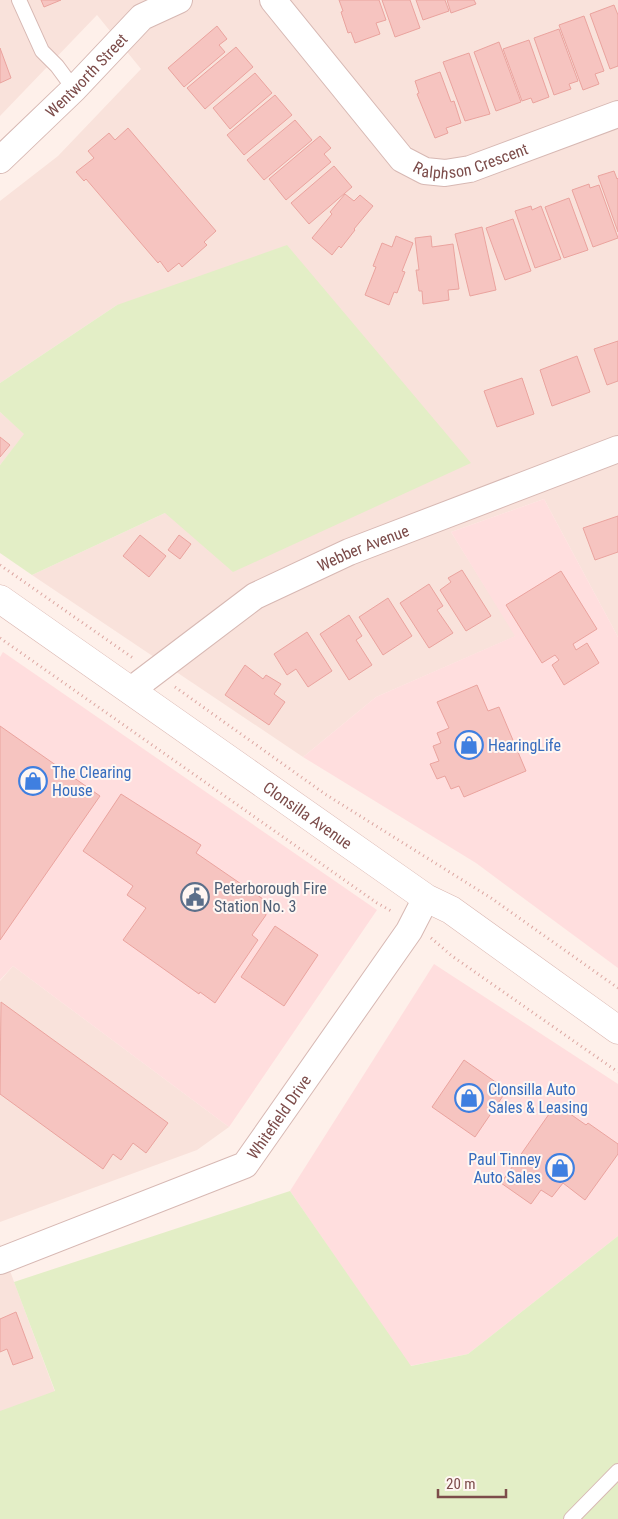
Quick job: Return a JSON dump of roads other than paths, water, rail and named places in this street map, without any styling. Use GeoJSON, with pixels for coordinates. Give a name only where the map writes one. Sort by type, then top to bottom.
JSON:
{"type":"FeatureCollection","features":[{"type":"Feature","properties":{"kind":"main road","name":"Clonsilla Avenue"},"geometry":{"type":"LineString","coordinates":[[0,599],[426,898],[451,910],[618,1030]]}},
{"type":"Feature","properties":{"kind":"street","name":"Wentworth Street"},"geometry":{"type":"LineString","coordinates":[[0,160],[74,89],[142,16],[179,0]]}},
{"type":"Feature","properties":{"kind":"street","name":"Ralphson Crescent"},"geometry":{"type":"LineString","coordinates":[[273,0],[402,159],[425,171],[445,173],[470,169],[618,114]]}},
{"type":"Feature","properties":{"kind":"street","name":"Webber Avenue"},"geometry":{"type":"LineString","coordinates":[[131,690],[255,596],[349,552],[618,449]]}},
{"type":"Feature","properties":{"kind":"street","name":"Whitefield Drive"},"geometry":{"type":"LineString","coordinates":[[0,1261],[245,1165],[413,924],[426,898]]}},
{"type":"Feature","properties":{"kind":"lane"},"geometry":{"type":"LineString","coordinates":[[19,0],[42,51],[58,66],[74,89]]}},
{"type":"Feature","properties":{"kind":"lane"},"geometry":{"type":"LineString","coordinates":[[571,1519],[618,1471]]}},
{"type":"Feature","properties":{"kind":"place","name":"HearingLife"},"geometry":{"type":"Point","coordinates":[469,745]}},
{"type":"Feature","properties":{"kind":"place","name":"The Clearing House"},"geometry":{"type":"Point","coordinates":[33,781]}},
{"type":"Feature","properties":{"kind":"place","name":"Peterborough Fire Station No. 3"},"geometry":{"type":"Point","coordinates":[195,897]}},
{"type":"Feature","properties":{"kind":"place","name":"Clonsilla Auto Sales & Leasing"},"geometry":{"type":"Point","coordinates":[469,1098]}},
{"type":"Feature","properties":{"kind":"place","name":"Paul Tinney Auto Sales"},"geometry":{"type":"Point","coordinates":[560,1168]}}]}
